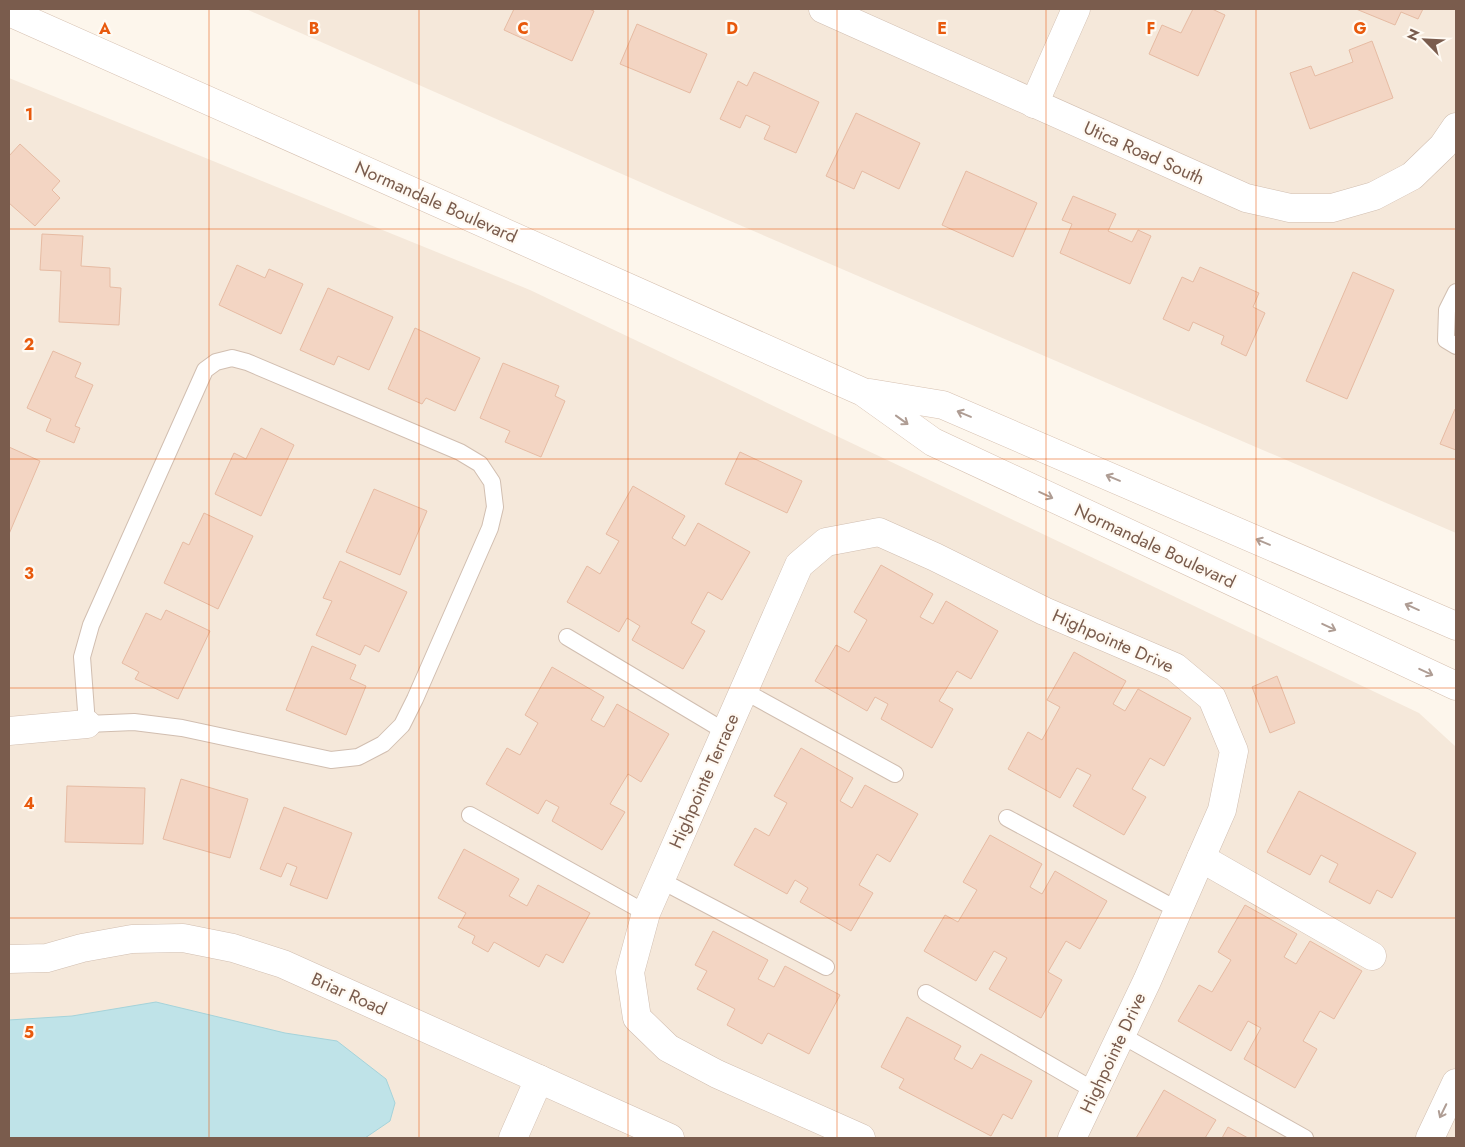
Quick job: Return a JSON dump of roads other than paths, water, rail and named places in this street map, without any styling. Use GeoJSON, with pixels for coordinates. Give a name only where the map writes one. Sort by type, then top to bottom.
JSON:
{"type":"FeatureCollection","features":[{"type":"Feature","properties":{"kind":"street","name":"Utica Road South"},"geometry":{"type":"LineString","coordinates":[[823,9],[1246,198],[1290,208],[1332,208],[1374,196],[1412,176],[1443,146],[1456,127]]}},
{"type":"Feature","properties":{"kind":"street"},"geometry":{"type":"LineString","coordinates":[[1034,104],[1076,9]]}},
{"type":"Feature","properties":{"kind":"street","name":"Normandale Boulevard"},"geometry":{"type":"LineString","coordinates":[[9,12],[863,392],[933,442],[1456,686]]}},
{"type":"Feature","properties":{"kind":"street","name":"Normandale Boulevard"},"geometry":{"type":"LineString","coordinates":[[863,392],[943,404],[1456,626]]}},
{"type":"Feature","properties":{"kind":"street","name":"Highpointe Terrace"},"geometry":{"type":"LineString","coordinates":[[861,1138],[716,1074],[668,1048],[637,1018],[630,972],[646,913],[799,565],[826,542],[879,532],[935,556],[1044,611]]}},
{"type":"Feature","properties":{"kind":"street","name":"Highpointe Drive"},"geometry":{"type":"LineString","coordinates":[[1044,611],[1175,667],[1212,698],[1234,751],[1222,810],[1121,1035],[1072,1138]]}},
{"type":"Feature","properties":{"kind":"street"},"geometry":{"type":"LineString","coordinates":[[9,730],[87,724]]}},
{"type":"Feature","properties":{"kind":"street"},"geometry":{"type":"LineString","coordinates":[[1201,858],[1372,956]]}},
{"type":"Feature","properties":{"kind":"street","name":"Briar Road"},"geometry":{"type":"LineString","coordinates":[[9,959],[47,958],[82,948],[132,939],[183,938],[233,948],[283,964],[670,1138]]}},
{"type":"Feature","properties":{"kind":"street"},"geometry":{"type":"LineString","coordinates":[[513,1138],[539,1079]]}},
{"type":"Feature","properties":{"kind":"street"},"geometry":{"type":"LineString","coordinates":[[1430,1138],[1456,1083]]}},
{"type":"Feature","properties":{"kind":"lane"},"geometry":{"type":"LineString","coordinates":[[1456,292],[1447,310],[1446,340],[1456,346]]}},
{"type":"Feature","properties":{"kind":"lane"},"geometry":{"type":"LineString","coordinates":[[232,358],[246,362],[460,452],[480,464],[492,482],[495,507],[490,528],[415,699],[402,724],[382,744],[358,757],[332,760],[182,728],[134,722],[87,724],[82,657],[91,625],[205,370],[216,362],[232,358]]}},
{"type":"Feature","properties":{"kind":"lane"},"geometry":{"type":"LineString","coordinates":[[568,637],[726,732]]}},
{"type":"Feature","properties":{"kind":"lane"},"geometry":{"type":"LineString","coordinates":[[744,691],[895,774]]}},
{"type":"Feature","properties":{"kind":"lane"},"geometry":{"type":"LineString","coordinates":[[470,815],[646,913]]}},
{"type":"Feature","properties":{"kind":"lane"},"geometry":{"type":"LineString","coordinates":[[1007,818],[1178,910]]}},
{"type":"Feature","properties":{"kind":"lane"},"geometry":{"type":"LineString","coordinates":[[660,880],[826,967]]}},
{"type":"Feature","properties":{"kind":"lane"},"geometry":{"type":"LineString","coordinates":[[926,993],[1095,1091]]}},
{"type":"Feature","properties":{"kind":"lane"},"geometry":{"type":"LineString","coordinates":[[1121,1035],[1305,1138]]}},
{"type":"Feature","properties":{"kind":"water"},"geometry":{"type":"Polygon","coordinates":[[[156,1002],[285,1033],[337,1041],[386,1079],[395,1103],[390,1121],[365,1138],[9,1138],[9,1020],[72,1016],[156,1002]]]}}]}
